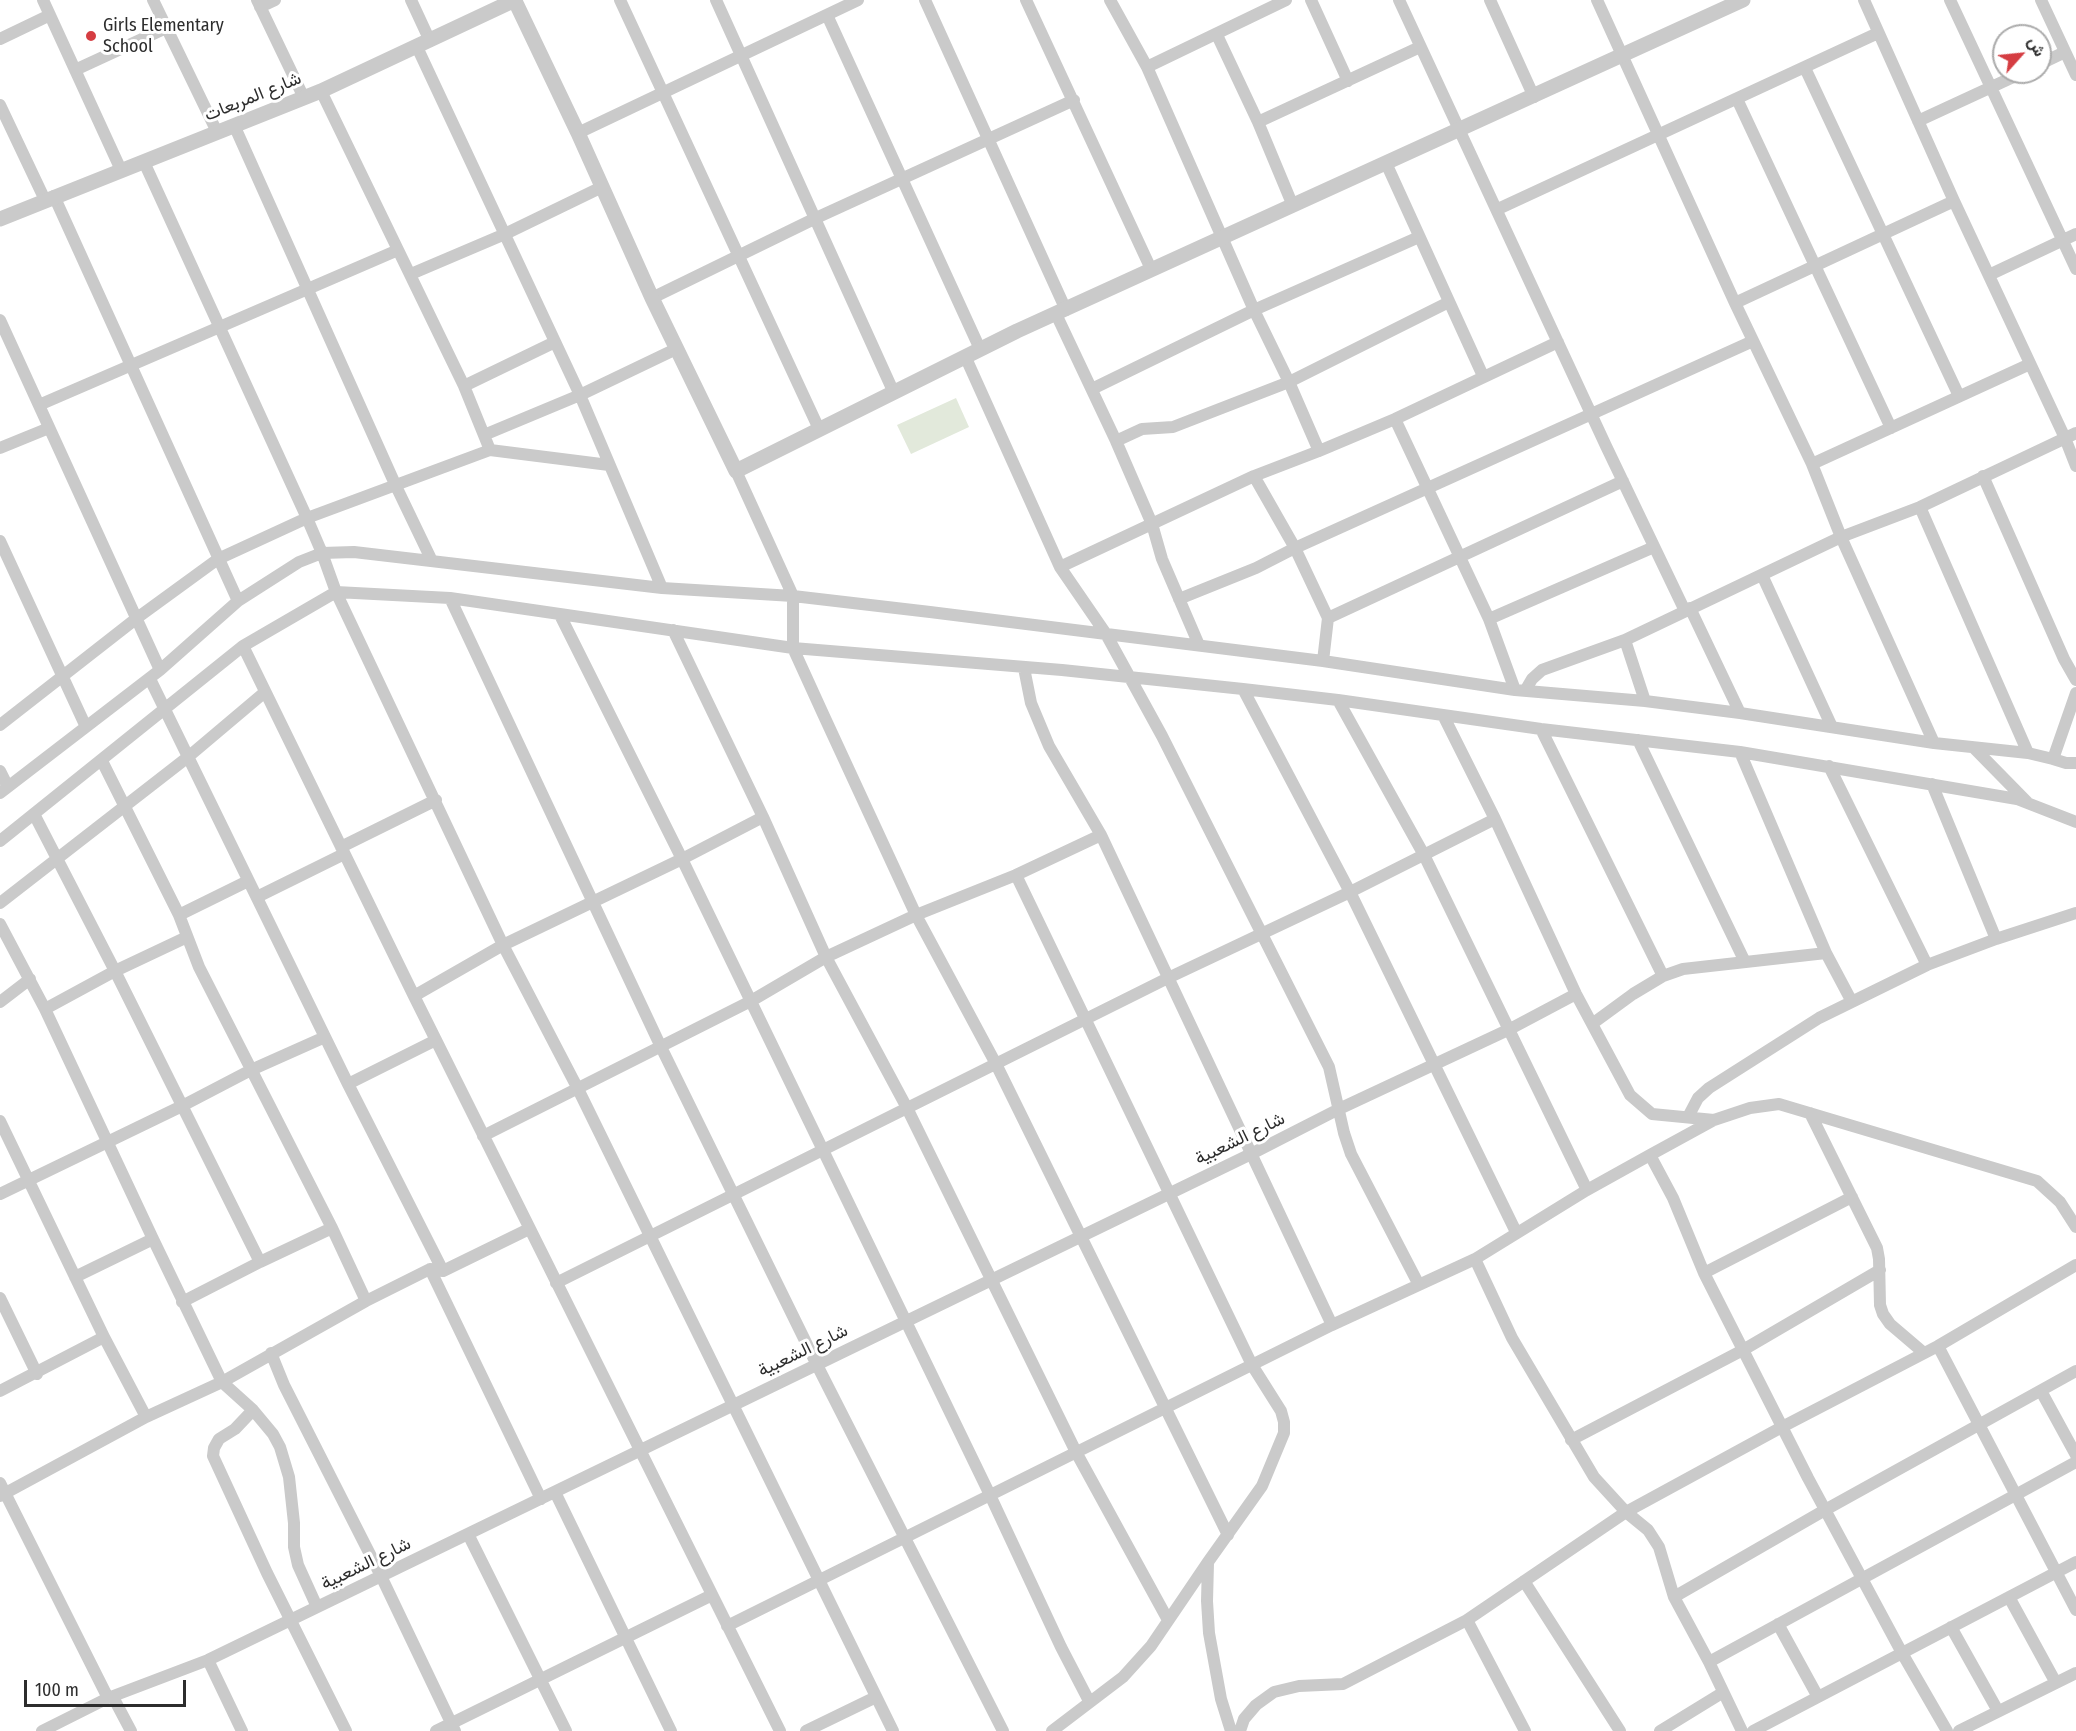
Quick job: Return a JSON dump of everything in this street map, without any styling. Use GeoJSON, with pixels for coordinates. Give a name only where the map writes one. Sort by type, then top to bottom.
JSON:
{"type":"FeatureCollection","features":[{"type":"Feature","properties":{"kind":"street"},"geometry":{"type":"LineString","coordinates":[[43,0],[122,170]]}},
{"type":"Feature","properties":{"kind":"street"},"geometry":{"type":"LineString","coordinates":[[153,0],[217,132]]}},
{"type":"Feature","properties":{"kind":"street"},"geometry":{"type":"LineString","coordinates":[[275,0],[259,3],[303,98]]}},
{"type":"Feature","properties":{"kind":"street"},"geometry":{"type":"LineString","coordinates":[[411,0],[424,44],[505,234],[580,394],[662,588]]}},
{"type":"Feature","properties":{"kind":"street"},"geometry":{"type":"LineString","coordinates":[[515,0],[652,298],[736,471],[793,596],[793,648],[916,915],[996,1064],[1228,1535]]}},
{"type":"Feature","properties":{"kind":"street","name":"شارع المربعات"},"geometry":{"type":"LineString","coordinates":[[0,219],[321,91],[515,0]]}},
{"type":"Feature","properties":{"kind":"street"},"geometry":{"type":"LineString","coordinates":[[620,0],[819,429]]}},
{"type":"Feature","properties":{"kind":"street"},"geometry":{"type":"LineString","coordinates":[[716,0],[894,393]]}},
{"type":"Feature","properties":{"kind":"street"},"geometry":{"type":"LineString","coordinates":[[578,133],[858,0]]}},
{"type":"Feature","properties":{"kind":"street"},"geometry":{"type":"LineString","coordinates":[[925,0],[988,140],[1092,389],[1152,524],[1162,560],[1199,645]]}},
{"type":"Feature","properties":{"kind":"street"},"geometry":{"type":"LineString","coordinates":[[1026,0],[1151,269]]}},
{"type":"Feature","properties":{"kind":"street"},"geometry":{"type":"LineString","coordinates":[[1110,0],[1147,67],[1319,452]]}},
{"type":"Feature","properties":{"kind":"street"},"geometry":{"type":"LineString","coordinates":[[1147,67],[1286,0]]}},
{"type":"Feature","properties":{"kind":"street"},"geometry":{"type":"LineString","coordinates":[[1311,0],[1348,81]]}},
{"type":"Feature","properties":{"kind":"street"},"geometry":{"type":"LineString","coordinates":[[1399,0],[1654,547],[1740,713]]}},
{"type":"Feature","properties":{"kind":"street"},"geometry":{"type":"LineString","coordinates":[[1490,0],[1534,96]]}},
{"type":"Feature","properties":{"kind":"street"},"geometry":{"type":"LineString","coordinates":[[1597,0],[1753,341],[1812,464],[1841,537],[1934,743]]}},
{"type":"Feature","properties":{"kind":"street"},"geometry":{"type":"LineString","coordinates":[[736,471],[965,356],[1151,269],[1743,0]]}},
{"type":"Feature","properties":{"kind":"street"},"geometry":{"type":"LineString","coordinates":[[1864,0],[2030,364],[2070,435],[2076,466]]}},
{"type":"Feature","properties":{"kind":"street"},"geometry":{"type":"LineString","coordinates":[[1950,0],[2076,269]]}},
{"type":"Feature","properties":{"kind":"street"},"geometry":{"type":"LineString","coordinates":[[2041,0],[2076,75]]}},
{"type":"Feature","properties":{"kind":"street"},"geometry":{"type":"LineString","coordinates":[[0,39],[50,15]]}},
{"type":"Feature","properties":{"kind":"street"},"geometry":{"type":"LineString","coordinates":[[827,15],[980,349]]}},
{"type":"Feature","properties":{"kind":"street"},"geometry":{"type":"LineString","coordinates":[[75,70],[165,28]]}},
{"type":"Feature","properties":{"kind":"street"},"geometry":{"type":"LineString","coordinates":[[1498,209],[1660,136],[1878,33]]}},
{"type":"Feature","properties":{"kind":"street"},"geometry":{"type":"LineString","coordinates":[[1217,34],[1258,122],[1293,206]]}},
{"type":"Feature","properties":{"kind":"street"},"geometry":{"type":"LineString","coordinates":[[1258,122],[1420,47]]}},
{"type":"Feature","properties":{"kind":"street"},"geometry":{"type":"LineString","coordinates":[[2052,58],[2066,52]]}},
{"type":"Feature","properties":{"kind":"street"},"geometry":{"type":"LineString","coordinates":[[1805,68],[1959,396]]}},
{"type":"Feature","properties":{"kind":"street"},"geometry":{"type":"LineString","coordinates":[[1918,121],[1998,84]]}},
{"type":"Feature","properties":{"kind":"street"},"geometry":{"type":"LineString","coordinates":[[321,91],[464,386],[490,450]]}},
{"type":"Feature","properties":{"kind":"street"},"geometry":{"type":"LineString","coordinates":[[1737,99],[1891,428]]}},
{"type":"Feature","properties":{"kind":"street"},"geometry":{"type":"LineString","coordinates":[[652,298],[816,218],[1074,100]]}},
{"type":"Feature","properties":{"kind":"street"},"geometry":{"type":"LineString","coordinates":[[0,105],[50,198],[238,602]]}},
{"type":"Feature","properties":{"kind":"street"},"geometry":{"type":"LineString","coordinates":[[234,125],[395,484],[432,561]]}},
{"type":"Feature","properties":{"kind":"street"},"geometry":{"type":"LineString","coordinates":[[144,162],[308,519],[336,592],[503,945],[578,1089],[893,1731]]}},
{"type":"Feature","properties":{"kind":"street"},"geometry":{"type":"LineString","coordinates":[[1386,163],[1483,376]]}},
{"type":"Feature","properties":{"kind":"street"},"geometry":{"type":"LineString","coordinates":[[411,274],[505,234],[602,187]]}},
{"type":"Feature","properties":{"kind":"street"},"geometry":{"type":"LineString","coordinates":[[1736,303],[1954,201]]}},
{"type":"Feature","properties":{"kind":"street"},"geometry":{"type":"LineString","coordinates":[[1989,276],[2076,234]]}},
{"type":"Feature","properties":{"kind":"street"},"geometry":{"type":"LineString","coordinates":[[1092,389],[1254,310],[1419,237]]}},
{"type":"Feature","properties":{"kind":"street"},"geometry":{"type":"LineString","coordinates":[[39,405],[398,250]]}},
{"type":"Feature","properties":{"kind":"street"},"geometry":{"type":"LineString","coordinates":[[1116,441],[1142,429],[1173,427],[1289,382],[1449,302]]}},
{"type":"Feature","properties":{"kind":"street"},"geometry":{"type":"LineString","coordinates":[[0,320],[160,670]]}},
{"type":"Feature","properties":{"kind":"street"},"geometry":{"type":"LineString","coordinates":[[1179,599],[1256,568],[1294,548],[1753,341]]}},
{"type":"Feature","properties":{"kind":"street"},"geometry":{"type":"LineString","coordinates":[[464,386],[555,342]]}},
{"type":"Feature","properties":{"kind":"street"},"geometry":{"type":"LineString","coordinates":[[1060,567],[1254,476],[1319,452],[1395,419],[1558,342]]}},
{"type":"Feature","properties":{"kind":"street"},"geometry":{"type":"LineString","coordinates":[[484,435],[580,394],[676,349]]}},
{"type":"Feature","properties":{"kind":"street"},"geometry":{"type":"LineString","coordinates":[[965,356],[1060,567],[1106,634],[1162,736],[1329,1067],[1344,1133],[1352,1154],[1419,1285]]}},
{"type":"Feature","properties":{"kind":"street"},"geometry":{"type":"LineString","coordinates":[[1812,464],[2030,364]]}},
{"type":"Feature","properties":{"kind":"street"},"geometry":{"type":"LineString","coordinates":[[1395,419],[1489,619],[1520,691]]}},
{"type":"Feature","properties":{"kind":"street"},"geometry":{"type":"LineString","coordinates":[[0,448],[49,428]]}},
{"type":"Feature","properties":{"kind":"street"},"geometry":{"type":"LineString","coordinates":[[1520,691],[1542,670],[1625,640],[1841,537],[1920,507],[2070,435]]}},
{"type":"Feature","properties":{"kind":"street"},"geometry":{"type":"LineString","coordinates":[[0,725],[137,618],[218,559],[308,519],[395,484],[490,450],[609,465]]}},
{"type":"Feature","properties":{"kind":"street"},"geometry":{"type":"LineString","coordinates":[[1254,476],[1294,548],[1328,618],[1323,661]]}},
{"type":"Feature","properties":{"kind":"street"},"geometry":{"type":"LineString","coordinates":[[1983,476],[2064,659],[2076,680]]}},
{"type":"Feature","properties":{"kind":"street"},"geometry":{"type":"LineString","coordinates":[[1328,618],[1623,481]]}},
{"type":"Feature","properties":{"kind":"street"},"geometry":{"type":"LineString","coordinates":[[1920,507],[2028,753]]}},
{"type":"Feature","properties":{"kind":"street"},"geometry":{"type":"LineString","coordinates":[[0,541],[86,727]]}},
{"type":"Feature","properties":{"kind":"street"},"geometry":{"type":"LineString","coordinates":[[1489,619],[1654,547]]}},
{"type":"Feature","properties":{"kind":"street"},"geometry":{"type":"LineString","coordinates":[[0,771],[4,790],[150,679],[238,602],[299,562],[322,553],[354,552],[662,588],[793,596],[1199,645],[1520,691],[1645,701],[1740,713],[1975,749],[2028,753],[2066,764],[2076,763]]}},
{"type":"Feature","properties":{"kind":"street"},"geometry":{"type":"LineString","coordinates":[[1762,575],[1832,727]]}},
{"type":"Feature","properties":{"kind":"street"},"geometry":{"type":"LineString","coordinates":[[0,841],[243,646],[336,592],[450,598],[793,648],[1243,688],[1541,729],[1740,752],[2018,799],[2076,822]]}},
{"type":"Feature","properties":{"kind":"street"},"geometry":{"type":"LineString","coordinates":[[450,598],[591,902],[733,1195],[1003,1731]]}},
{"type":"Feature","properties":{"kind":"street"},"geometry":{"type":"LineString","coordinates":[[560,615],[682,859],[1089,1701]]}},
{"type":"Feature","properties":{"kind":"street"},"geometry":{"type":"LineString","coordinates":[[673,630],[764,817],[826,957],[907,1108],[1076,1452],[1168,1620]]}},
{"type":"Feature","properties":{"kind":"street"},"geometry":{"type":"LineString","coordinates":[[1625,640],[1645,701]]}},
{"type":"Feature","properties":{"kind":"street"},"geometry":{"type":"LineString","coordinates":[[243,646],[483,1136],[780,1731]]}},
{"type":"Feature","properties":{"kind":"street"},"geometry":{"type":"LineString","coordinates":[[1024,668],[1031,703],[1049,746],[1101,835],[1332,1325]]}},
{"type":"Feature","properties":{"kind":"street"},"geometry":{"type":"LineString","coordinates":[[150,679],[348,1084],[443,1271]]}},
{"type":"Feature","properties":{"kind":"street"},"geometry":{"type":"LineString","coordinates":[[1243,688],[1350,892],[1516,1232]]}},
{"type":"Feature","properties":{"kind":"street"},"geometry":{"type":"LineString","coordinates":[[0,903],[188,757],[265,692]]}},
{"type":"Feature","properties":{"kind":"street"},"geometry":{"type":"LineString","coordinates":[[2053,759],[2076,693]]}},
{"type":"Feature","properties":{"kind":"street"},"geometry":{"type":"LineString","coordinates":[[1338,700],[1424,855],[1587,1190]]}},
{"type":"Feature","properties":{"kind":"street"},"geometry":{"type":"LineString","coordinates":[[1443,715],[1495,819],[1576,994],[1630,1095],[1652,1114],[1714,1120]]}},
{"type":"Feature","properties":{"kind":"street"},"geometry":{"type":"LineString","coordinates":[[1541,729],[1663,976]]}},
{"type":"Feature","properties":{"kind":"street"},"geometry":{"type":"LineString","coordinates":[[1638,740],[1745,963]]}},
{"type":"Feature","properties":{"kind":"street"},"geometry":{"type":"LineString","coordinates":[[1975,749],[2028,803]]}},
{"type":"Feature","properties":{"kind":"street"},"geometry":{"type":"LineString","coordinates":[[1740,752],[1826,953],[1852,1002]]}},
{"type":"Feature","properties":{"kind":"street"},"geometry":{"type":"LineString","coordinates":[[102,761],[179,915],[199,967],[332,1228],[366,1301]]}},
{"type":"Feature","properties":{"kind":"street"},"geometry":{"type":"LineString","coordinates":[[1829,766],[1926,965]]}},
{"type":"Feature","properties":{"kind":"street"},"geometry":{"type":"LineString","coordinates":[[1932,784],[1996,939]]}},
{"type":"Feature","properties":{"kind":"street"},"geometry":{"type":"LineString","coordinates":[[257,897],[436,801]]}},
{"type":"Feature","properties":{"kind":"street"},"geometry":{"type":"LineString","coordinates":[[34,814],[116,971],[260,1262]]}},
{"type":"Feature","properties":{"kind":"street"},"geometry":{"type":"LineString","coordinates":[[414,996],[503,945],[764,817]]}},
{"type":"Feature","properties":{"kind":"street"},"geometry":{"type":"LineString","coordinates":[[556,1283],[1168,978],[1350,892],[1495,819]]}},
{"type":"Feature","properties":{"kind":"street"},"geometry":{"type":"LineString","coordinates":[[483,1136],[751,1001],[826,957],[916,915],[1016,875],[1101,835]]}},
{"type":"Feature","properties":{"kind":"street"},"geometry":{"type":"LineString","coordinates":[[1016,875],[1252,1365],[1281,1411],[1284,1422],[1284,1432],[1262,1486],[1151,1646],[1123,1677],[1052,1731]]}},
{"type":"Feature","properties":{"kind":"street"},"geometry":{"type":"LineString","coordinates":[[179,915],[248,881]]}},
{"type":"Feature","properties":{"kind":"street"},"geometry":{"type":"LineString","coordinates":[[1688,1117],[1698,1098],[1709,1088],[1819,1018],[1926,965],[2076,913]]}},
{"type":"Feature","properties":{"kind":"street"},"geometry":{"type":"LineString","coordinates":[[0,924],[45,1009],[182,1302],[222,1382],[253,1410],[273,1434],[280,1447],[289,1476],[294,1547],[298,1565],[317,1607]]}},
{"type":"Feature","properties":{"kind":"street"},"geometry":{"type":"LineString","coordinates":[[45,1009],[187,937]]}},
{"type":"Feature","properties":{"kind":"street"},"geometry":{"type":"LineString","coordinates":[[1592,1024],[1633,994],[1663,976],[1683,969],[1826,953]]}},
{"type":"Feature","properties":{"kind":"street"},"geometry":{"type":"LineString","coordinates":[[0,1002],[30,979]]}},
{"type":"Feature","properties":{"kind":"street","name":"شارع الشعبية"},"geometry":{"type":"LineString","coordinates":[[42,1731],[110,1697],[208,1660],[1251,1154],[1339,1109],[1510,1029],[1576,994]]}},
{"type":"Feature","properties":{"kind":"street"},"geometry":{"type":"LineString","coordinates":[[0,1194],[251,1070],[325,1037]]}},
{"type":"Feature","properties":{"kind":"street"},"geometry":{"type":"LineString","coordinates":[[348,1084],[436,1040]]}},
{"type":"Feature","properties":{"kind":"street"},"geometry":{"type":"LineString","coordinates":[[727,1626],[1332,1325],[1475,1259],[1516,1232],[1650,1155],[1714,1120],[1750,1108],[1779,1104],[2037,1181],[2060,1202],[2076,1227]]}},
{"type":"Feature","properties":{"kind":"street"},"geometry":{"type":"LineString","coordinates":[[1810,1113],[1877,1248],[1880,1270],[1880,1305],[1883,1314],[1890,1324],[1924,1353]]}},
{"type":"Feature","properties":{"kind":"street"},"geometry":{"type":"LineString","coordinates":[[0,1121],[104,1337],[146,1417]]}},
{"type":"Feature","properties":{"kind":"street"},"geometry":{"type":"LineString","coordinates":[[1650,1155],[1673,1198],[1704,1273],[1782,1427],[1902,1653],[1947,1731]]}},
{"type":"Feature","properties":{"kind":"street"},"geometry":{"type":"LineString","coordinates":[[1704,1273],[1852,1197]]}},
{"type":"Feature","properties":{"kind":"street"},"geometry":{"type":"LineString","coordinates":[[182,1302],[332,1228]]}},
{"type":"Feature","properties":{"kind":"street"},"geometry":{"type":"LineString","coordinates":[[131,1731],[110,1697],[2,1491],[146,1417],[222,1382],[366,1301],[430,1269],[443,1271],[529,1228]]}},
{"type":"Feature","properties":{"kind":"street"},"geometry":{"type":"LineString","coordinates":[[75,1277],[153,1239]]}},
{"type":"Feature","properties":{"kind":"street"},"geometry":{"type":"LineString","coordinates":[[1475,1259],[1512,1338],[1594,1477],[1626,1512],[1648,1530],[1659,1547],[1674,1597],[1742,1731]]}},
{"type":"Feature","properties":{"kind":"street"},"geometry":{"type":"LineString","coordinates":[[1240,1731],[1244,1719],[1256,1705],[1274,1692],[1299,1686],[1343,1684],[1467,1620],[1626,1512],[1938,1346],[2076,1266]]}},
{"type":"Feature","properties":{"kind":"street"},"geometry":{"type":"LineString","coordinates":[[430,1269],[541,1499]]}},
{"type":"Feature","properties":{"kind":"street"},"geometry":{"type":"LineString","coordinates":[[1571,1440],[1743,1350],[1880,1270]]}},
{"type":"Feature","properties":{"kind":"street"},"geometry":{"type":"LineString","coordinates":[[0,1298],[37,1374]]}},
{"type":"Feature","properties":{"kind":"street"},"geometry":{"type":"LineString","coordinates":[[0,1391],[37,1374],[104,1337]]}},
{"type":"Feature","properties":{"kind":"street"},"geometry":{"type":"LineString","coordinates":[[1938,1346],[2076,1610]]}},
{"type":"Feature","properties":{"kind":"street"},"geometry":{"type":"LineString","coordinates":[[271,1353],[284,1385],[381,1576],[453,1727]]}},
{"type":"Feature","properties":{"kind":"street"},"geometry":{"type":"LineString","coordinates":[[1674,1597],[1825,1510],[2076,1371]]}},
{"type":"Feature","properties":{"kind":"street"},"geometry":{"type":"LineString","coordinates":[[2041,1391],[2076,1455]]}},
{"type":"Feature","properties":{"kind":"street"},"geometry":{"type":"LineString","coordinates":[[253,1410],[235,1429],[219,1439],[213,1456],[346,1731]]}},
{"type":"Feature","properties":{"kind":"street"},"geometry":{"type":"LineString","coordinates":[[1709,1662],[2076,1462]]}},
{"type":"Feature","properties":{"kind":"street"},"geometry":{"type":"LineString","coordinates":[[555,1492],[671,1731]]}},
{"type":"Feature","properties":{"kind":"street"},"geometry":{"type":"LineString","coordinates":[[468,1534],[566,1731]]}},
{"type":"Feature","properties":{"kind":"street"},"geometry":{"type":"LineString","coordinates":[[1208,1562],[1209,1634],[1221,1699],[1231,1731]]}},
{"type":"Feature","properties":{"kind":"street"},"geometry":{"type":"LineString","coordinates":[[1753,1731],[2076,1562]]}},
{"type":"Feature","properties":{"kind":"street"},"geometry":{"type":"LineString","coordinates":[[1524,1581],[1620,1731]]}},
{"type":"Feature","properties":{"kind":"street"},"geometry":{"type":"LineString","coordinates":[[436,1731],[453,1727],[541,1680],[712,1595]]}},
{"type":"Feature","properties":{"kind":"street"},"geometry":{"type":"LineString","coordinates":[[2009,1597],[2056,1683]]}},
{"type":"Feature","properties":{"kind":"street"},"geometry":{"type":"LineString","coordinates":[[1467,1620],[1525,1731]]}},
{"type":"Feature","properties":{"kind":"street"},"geometry":{"type":"LineString","coordinates":[[1778,1624],[1818,1697]]}},
{"type":"Feature","properties":{"kind":"street"},"geometry":{"type":"LineString","coordinates":[[1951,1628],[1998,1711]]}},
{"type":"Feature","properties":{"kind":"street"},"geometry":{"type":"LineString","coordinates":[[208,1660],[242,1731]]}},
{"type":"Feature","properties":{"kind":"street"},"geometry":{"type":"LineString","coordinates":[[1959,1731],[2076,1673]]}},
{"type":"Feature","properties":{"kind":"street"},"geometry":{"type":"LineString","coordinates":[[1660,1731],[1722,1693]]}},
{"type":"Feature","properties":{"kind":"street"},"geometry":{"type":"LineString","coordinates":[[806,1731],[876,1697]]}},
{"type":"Feature","properties":{"kind":"shaded area"},"geometry":{"type":"Polygon","coordinates":[[[956,398],[969,427],[911,454],[897,425],[956,398]]]}},
{"type":"Feature","properties":{"kind":"place","name":"Girls Elementary School"},"geometry":{"type":"Point","coordinates":[91,36]}}]}
